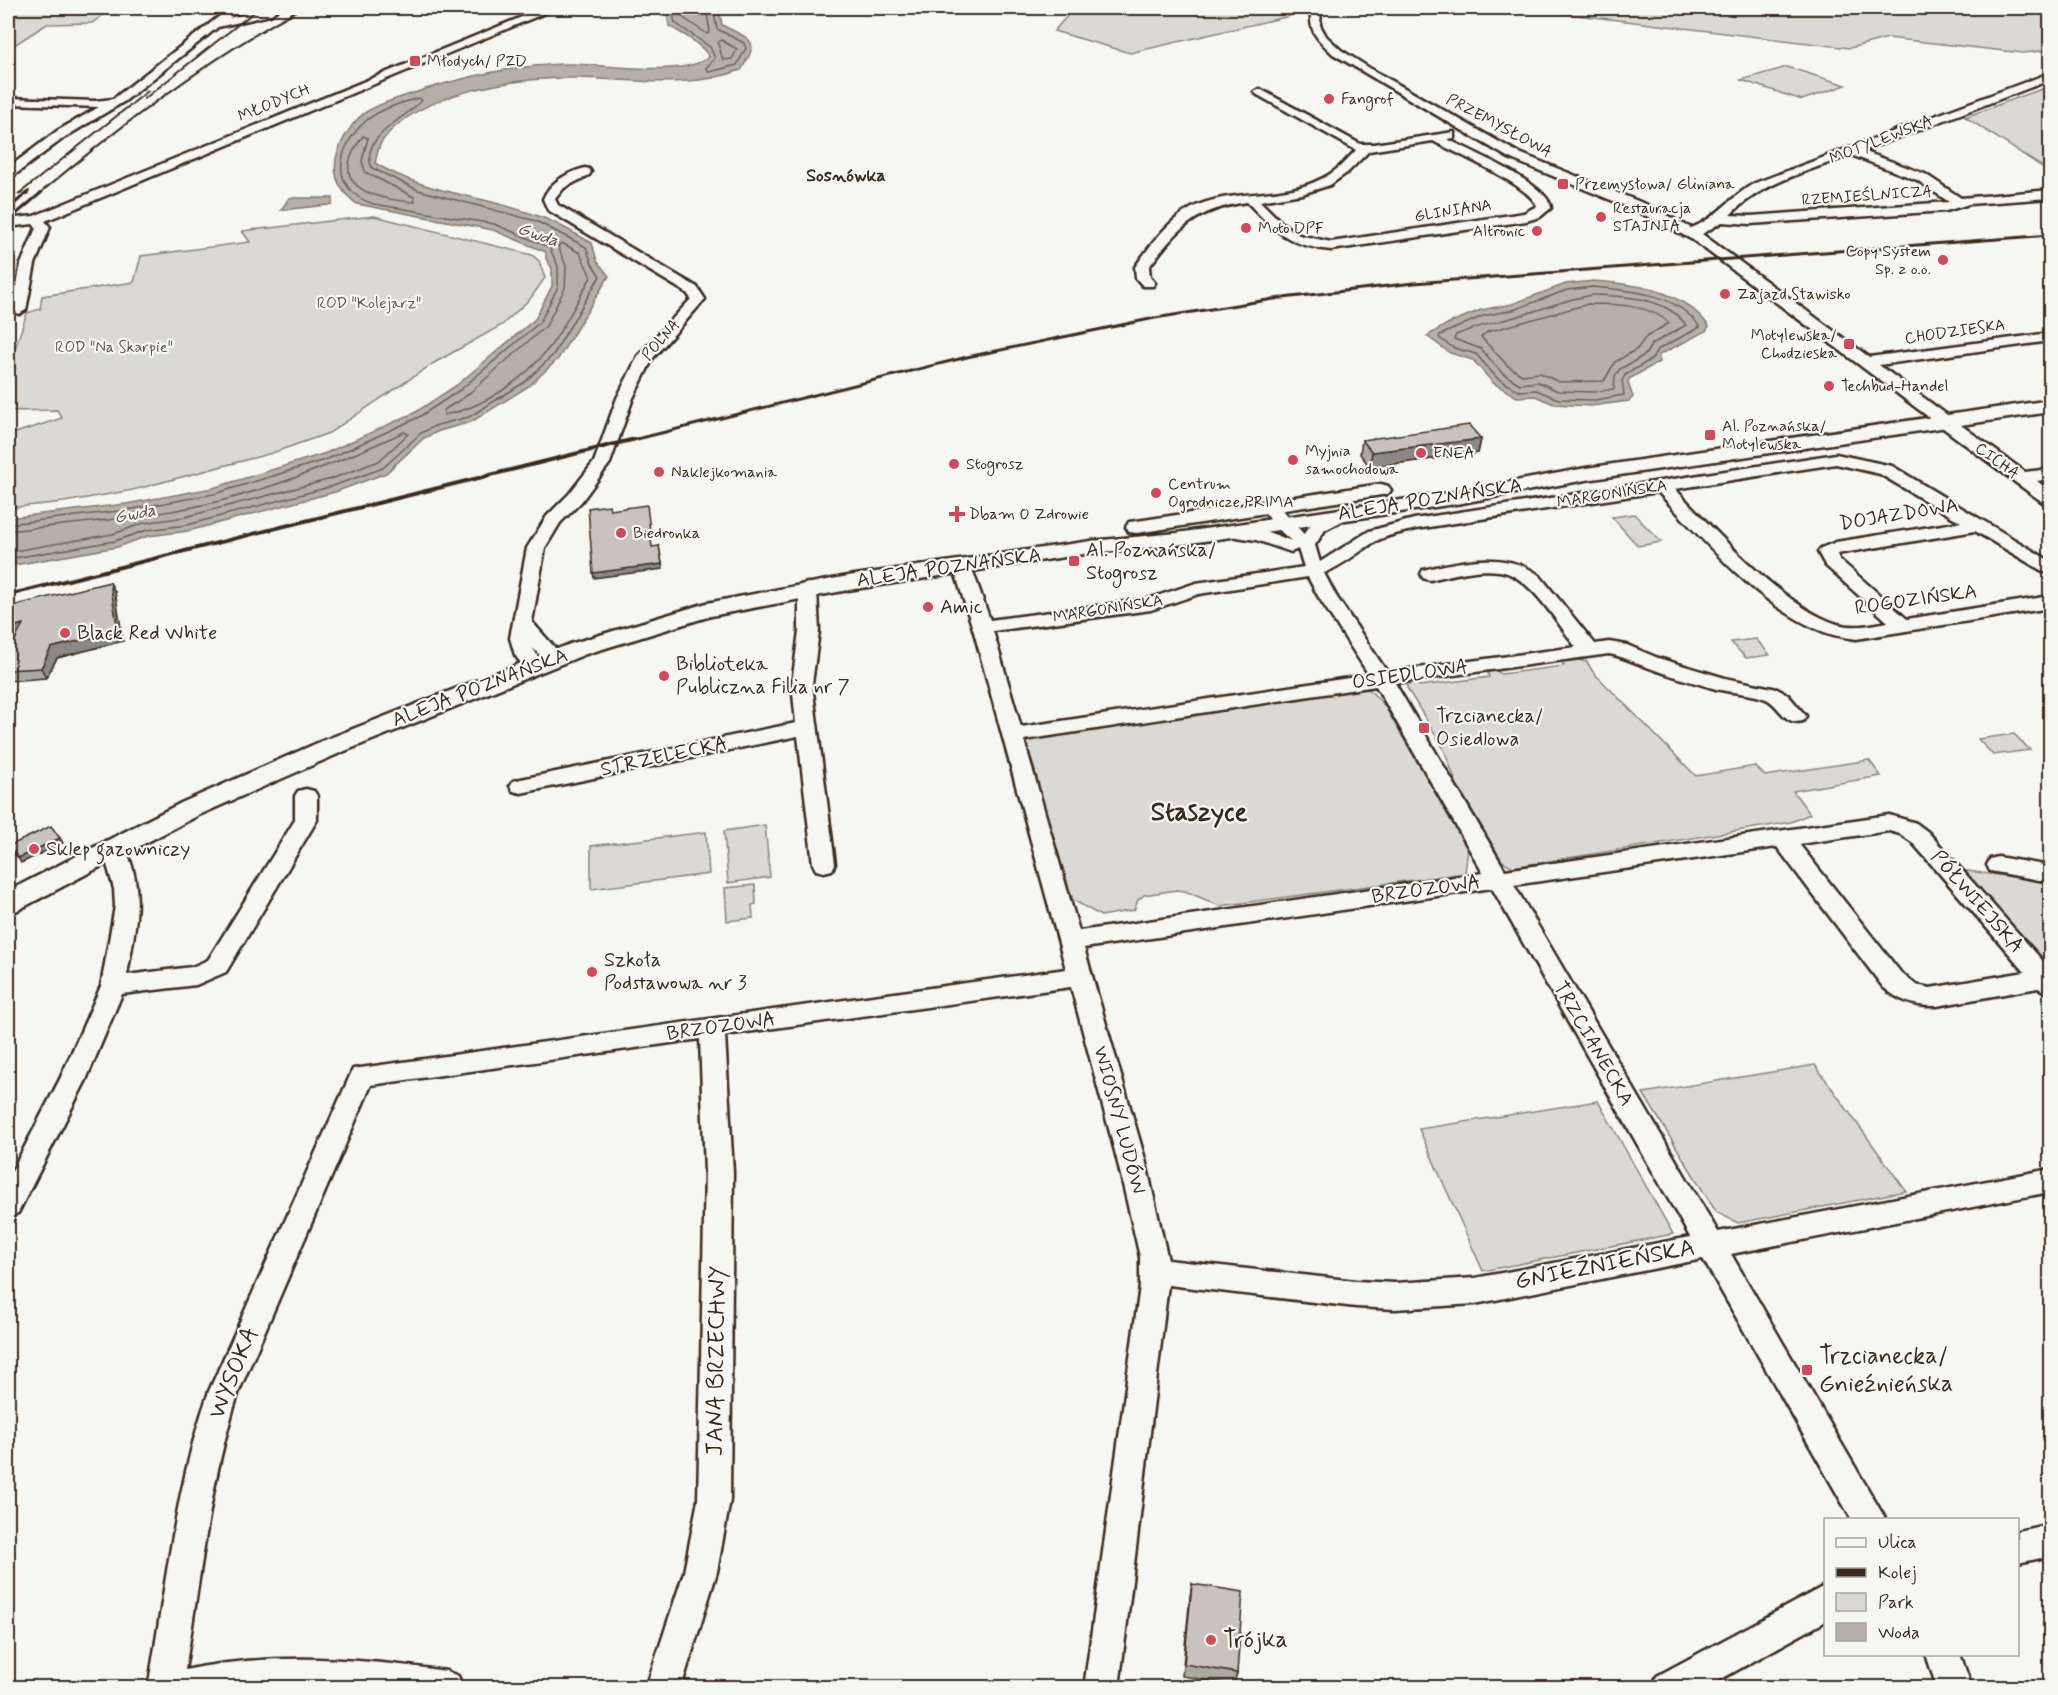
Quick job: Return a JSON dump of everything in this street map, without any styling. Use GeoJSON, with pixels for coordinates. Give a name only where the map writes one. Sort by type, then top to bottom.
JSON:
{"type":"FeatureCollection","features":[{"type":"Feature","properties":{"kind":"main road","name":"ALEJA POZNAŃSKA"},"geometry":{"type":"LineString","coordinates":[[539,657],[678,618],[808,589],[1091,547],[1230,531],[1276,514],[1340,515],[1393,507],[1938,418],[2050,396]]}},
{"type":"Feature","properties":{"kind":"main road","name":"ALEJA POZNAŃSKA"},"geometry":{"type":"LineString","coordinates":[[8,885],[110,840],[294,747],[539,657],[638,617],[756,587],[1276,514],[1419,484],[1938,418],[2050,406]]}},
{"type":"Feature","properties":{"kind":"main road"},"geometry":{"type":"LineString","coordinates":[[1393,507],[1419,495],[1421,491],[1419,484]]}},
{"type":"Feature","properties":{"kind":"main road","name":"ALEJA POZNAŃSKA"},"geometry":{"type":"LineString","coordinates":[[8,903],[110,840]]}},
{"type":"Feature","properties":{"kind":"street"},"geometry":{"type":"LineString","coordinates":[[8,174],[61,134],[118,101],[236,8]]}},
{"type":"Feature","properties":{"kind":"street"},"geometry":{"type":"LineString","coordinates":[[217,24],[256,16],[274,8]]}},
{"type":"Feature","properties":{"kind":"street","name":"MŁODYCH"},"geometry":{"type":"LineString","coordinates":[[8,223],[36,219],[552,8]]}},
{"type":"Feature","properties":{"kind":"street","name":"PRZEMYSŁOWA"},"geometry":{"type":"LineString","coordinates":[[1316,8],[1314,18],[1318,33],[1337,52],[1523,160],[1640,207],[1694,235],[1729,259]]}},
{"type":"Feature","properties":{"kind":"street","name":"MOTYLEWSKA"},"geometry":{"type":"LineString","coordinates":[[1694,235],[1709,228],[1722,218],[1733,202],[1754,188],[2050,76]]}},
{"type":"Feature","properties":{"kind":"street"},"geometry":{"type":"LineString","coordinates":[[1260,92],[1350,144],[1366,148],[1471,131]]}},
{"type":"Feature","properties":{"kind":"street"},"geometry":{"type":"LineString","coordinates":[[8,101],[72,103],[118,101]]}},
{"type":"Feature","properties":{"kind":"street"},"geometry":{"type":"LineString","coordinates":[[61,134],[79,114],[77,107],[72,103]]}},
{"type":"Feature","properties":{"kind":"street","name":"GLINIANA"},"geometry":{"type":"LineString","coordinates":[[1251,199],[1292,238],[1309,244],[1331,246],[1526,217],[1544,208],[1544,203],[1540,198],[1509,178],[1436,138]]}},
{"type":"Feature","properties":{"kind":"street"},"geometry":{"type":"LineString","coordinates":[[1148,284],[1143,278],[1142,267],[1181,220],[1202,208],[1225,202],[1293,193],[1323,183],[1335,177],[1366,148]]}},
{"type":"Feature","properties":{"kind":"street"},"geometry":{"type":"LineString","coordinates":[[1851,151],[1922,177],[1958,202]]}},
{"type":"Feature","properties":{"kind":"street","name":"POLNA"},"geometry":{"type":"LineString","coordinates":[[539,657],[519,638],[532,562],[543,534],[602,463],[625,398],[645,356],[698,299],[697,294],[692,290],[553,207],[549,201],[553,191],[563,182],[585,172]]}},
{"type":"Feature","properties":{"kind":"street","name":"RZEMIEŚLNICZA"},"geometry":{"type":"LineString","coordinates":[[1722,218],[1750,220],[1839,215],[1946,207],[1958,202],[2050,194]]}},
{"type":"Feature","properties":{"kind":"street"},"geometry":{"type":"LineString","coordinates":[[1722,218],[1722,235],[1729,259],[1938,418]]}},
{"type":"Feature","properties":{"kind":"street"},"geometry":{"type":"LineString","coordinates":[[19,310],[28,264],[43,227],[36,219]]}},
{"type":"Feature","properties":{"kind":"street"},"geometry":{"type":"LineString","coordinates":[[1694,235],[1718,236]]}},
{"type":"Feature","properties":{"kind":"street","name":"CHODZIESKA"},"geometry":{"type":"LineString","coordinates":[[1864,362],[2050,337]]}},
{"type":"Feature","properties":{"kind":"street","name":"CICHA"},"geometry":{"type":"LineString","coordinates":[[1938,418],[2050,499]]}},
{"type":"Feature","properties":{"kind":"street","name":"MARGONIŃSKA"},"geometry":{"type":"LineString","coordinates":[[982,627],[1151,604],[1197,589],[1314,571],[1334,563],[1354,547],[1375,535],[1402,527],[1841,459],[1886,470],[2050,568]]}},
{"type":"Feature","properties":{"kind":"street"},"geometry":{"type":"LineString","coordinates":[[2021,478],[2050,474]]}},
{"type":"Feature","properties":{"kind":"street","name":"ROGOZIŃSKA"},"geometry":{"type":"LineString","coordinates":[[1662,486],[1746,571],[1767,589],[1815,622],[1846,633],[2050,602]]}},
{"type":"Feature","properties":{"kind":"street","name":"TRZCIANECKA"},"geometry":{"type":"LineString","coordinates":[[1276,514],[1382,679],[1869,1518]]}},
{"type":"Feature","properties":{"kind":"street"},"geometry":{"type":"LineString","coordinates":[[1230,531],[1259,535],[1298,546],[1318,526],[1340,515]]}},
{"type":"Feature","properties":{"kind":"street","name":"DOJAZDOWA"},"geometry":{"type":"LineString","coordinates":[[1903,626],[1831,561],[1827,552],[1836,547],[1978,525]]}},
{"type":"Feature","properties":{"kind":"street"},"geometry":{"type":"LineString","coordinates":[[1430,574],[1492,565],[1506,565],[1522,570],[1533,580],[1589,650]]}},
{"type":"Feature","properties":{"kind":"street","name":"WIOSNY LUDÓW"},"geometry":{"type":"LineString","coordinates":[[962,566],[982,627],[1131,1159],[1156,1271],[1101,1688]]}},
{"type":"Feature","properties":{"kind":"street"},"geometry":{"type":"LineString","coordinates":[[808,589],[809,631],[802,684],[824,864]]}},
{"type":"Feature","properties":{"kind":"street","name":"OSIEDLOWA"},"geometry":{"type":"LineString","coordinates":[[1011,735],[1382,679],[1589,650],[1620,649],[1719,683],[1770,693],[1781,699],[1796,716]]}},
{"type":"Feature","properties":{"kind":"street","name":"STRZELECKA"},"geometry":{"type":"LineString","coordinates":[[520,786],[807,728]]}},
{"type":"Feature","properties":{"kind":"street"},"geometry":{"type":"LineString","coordinates":[[113,986],[195,976],[217,966],[306,820],[306,796]]}},
{"type":"Feature","properties":{"kind":"street","name":"BRZOZOWA"},"geometry":{"type":"LineString","coordinates":[[1070,941],[1879,824],[1898,825]]}},
{"type":"Feature","properties":{"kind":"street","name":"PÓŁWIEJSKA"},"geometry":{"type":"LineString","coordinates":[[1898,825],[1920,837],[2047,981]]}},
{"type":"Feature","properties":{"kind":"street"},"geometry":{"type":"LineString","coordinates":[[1782,838],[1892,980],[1906,992],[1922,998],[1937,997],[2047,981]]}},
{"type":"Feature","properties":{"kind":"street"},"geometry":{"type":"LineString","coordinates":[[8,1205],[73,1080],[113,986],[127,906],[126,889],[110,840]]}},
{"type":"Feature","properties":{"kind":"street"},"geometry":{"type":"LineString","coordinates":[[1998,865],[2050,874]]}},
{"type":"Feature","properties":{"kind":"street","name":"BRZOZOWA"},"geometry":{"type":"LineString","coordinates":[[362,1076],[1080,976]]}},
{"type":"Feature","properties":{"kind":"street","name":"JANA BRZECHWY"},"geometry":{"type":"LineString","coordinates":[[663,1688],[712,1529],[719,1172],[712,1028]]}},
{"type":"Feature","properties":{"kind":"street","name":"WYSOKA"},"geometry":{"type":"LineString","coordinates":[[165,1688],[198,1478],[209,1434],[224,1391],[362,1076]]}},
{"type":"Feature","properties":{"kind":"street","name":"GNIEŹNIEŃSKA"},"geometry":{"type":"LineString","coordinates":[[1156,1271],[1356,1294],[1395,1296],[1475,1291],[2050,1180]]}},
{"type":"Feature","properties":{"kind":"street"},"geometry":{"type":"LineString","coordinates":[[2019,1547],[2050,1540]]}},
{"type":"Feature","properties":{"kind":"street"},"geometry":{"type":"LineString","coordinates":[[1668,1688],[1824,1603]]}},
{"type":"Feature","properties":{"kind":"street"},"geometry":{"type":"LineString","coordinates":[[1944,1656],[1955,1688]]}},
{"type":"Feature","properties":{"kind":"street"},"geometry":{"type":"LineString","coordinates":[[183,1688],[232,1680],[314,1676],[404,1681],[446,1688]]}},
{"type":"Feature","properties":{"kind":"green space"},"geometry":{"type":"Polygon","coordinates":[[[8,8],[113,8],[92,23],[47,24],[8,49],[8,8]]]}},
{"type":"Feature","properties":{"kind":"green space"},"geometry":{"type":"Polygon","coordinates":[[[1074,8],[1296,8],[1290,16],[1130,53],[1054,31],[1074,8]]]}},
{"type":"Feature","properties":{"kind":"green space"},"geometry":{"type":"Polygon","coordinates":[[[1555,8],[2050,8],[2050,50],[2023,53],[1888,38],[1850,48],[1551,12],[1555,8]]]}},
{"type":"Feature","properties":{"kind":"green space"},"geometry":{"type":"Polygon","coordinates":[[[1787,67],[1846,85],[1802,100],[1741,80],[1787,67]]]}},
{"type":"Feature","properties":{"kind":"green space"},"geometry":{"type":"Polygon","coordinates":[[[2050,86],[2050,172],[1965,117],[2050,86]]]}},
{"type":"Feature","properties":{"kind":"green space","name":"ROD \"Kolejarz\""},"geometry":{"type":"Polygon","coordinates":[[[374,216],[532,255],[539,261],[545,278],[530,299],[502,325],[434,363],[329,433],[272,453],[133,490],[64,502],[8,508],[8,433],[9,435],[62,418],[57,410],[10,411],[8,407],[8,369],[27,313],[40,309],[42,296],[134,282],[141,256],[250,242],[242,231],[374,216]]]}},
{"type":"Feature","properties":{"kind":"green space"},"geometry":{"type":"Polygon","coordinates":[[[1634,514],[1661,542],[1638,546],[1612,517],[1634,514]]]}},
{"type":"Feature","properties":{"kind":"green space"},"geometry":{"type":"Polygon","coordinates":[[[1756,639],[1770,655],[1746,658],[1731,642],[1756,639]]]}},
{"type":"Feature","properties":{"kind":"green space"},"geometry":{"type":"Polygon","coordinates":[[[1570,658],[1587,662],[1593,672],[1696,776],[1755,766],[1765,776],[1869,760],[1881,776],[1793,791],[1810,814],[1791,822],[1513,867],[1502,861],[1457,785],[1444,749],[1407,688],[1407,684],[1416,682],[1419,686],[1489,677],[1487,670],[1495,669],[1501,674],[1564,666],[1561,661],[1570,658]]]}},
{"type":"Feature","properties":{"kind":"green space"},"geometry":{"type":"Polygon","coordinates":[[[1351,688],[1369,689],[1384,705],[1468,848],[1465,873],[1220,906],[1185,891],[1176,890],[1144,895],[1138,900],[1134,910],[1101,916],[1073,900],[1024,746],[1031,737],[1351,688]]]}},
{"type":"Feature","properties":{"kind":"green space"},"geometry":{"type":"Polygon","coordinates":[[[2014,734],[2030,750],[1993,755],[1978,739],[2014,734]]]}},
{"type":"Feature","properties":{"kind":"green space"},"geometry":{"type":"Polygon","coordinates":[[[765,825],[770,877],[728,883],[724,831],[765,825]]]}},
{"type":"Feature","properties":{"kind":"green space"},"geometry":{"type":"Polygon","coordinates":[[[706,832],[709,874],[591,889],[591,846],[706,832]]]}},
{"type":"Feature","properties":{"kind":"green space"},"geometry":{"type":"Polygon","coordinates":[[[1960,870],[2050,882],[2050,966],[1960,870]]]}},
{"type":"Feature","properties":{"kind":"green space"},"geometry":{"type":"Polygon","coordinates":[[[755,885],[756,904],[752,905],[753,918],[727,921],[725,888],[755,885]]]}},
{"type":"Feature","properties":{"kind":"green space"},"geometry":{"type":"Polygon","coordinates":[[[1815,1065],[1906,1191],[1738,1223],[1716,1212],[1643,1093],[1815,1065]]]}},
{"type":"Feature","properties":{"kind":"green space"},"geometry":{"type":"Polygon","coordinates":[[[1598,1101],[1673,1234],[1483,1271],[1419,1129],[1598,1101]]]}},
{"type":"Feature","properties":{"kind":"water","name":"Gwda"},"geometry":{"type":"Polygon","coordinates":[[[666,8],[719,8],[722,25],[746,37],[752,46],[741,70],[701,80],[680,82],[553,78],[500,84],[472,90],[420,110],[399,124],[380,146],[375,163],[394,173],[434,188],[497,203],[538,216],[592,243],[597,261],[609,276],[558,359],[529,386],[471,422],[424,438],[386,473],[335,492],[188,531],[148,536],[117,547],[8,566],[8,518],[126,504],[213,488],[326,453],[416,412],[457,385],[535,319],[552,286],[552,268],[546,259],[546,252],[493,230],[357,204],[345,193],[336,173],[336,157],[341,144],[346,134],[362,115],[373,108],[461,79],[514,68],[551,64],[642,68],[681,67],[709,57],[697,44],[669,26],[666,8]]]}},
{"type":"Feature","properties":{"kind":"water"},"geometry":{"type":"Polygon","coordinates":[[[289,198],[333,198],[332,204],[328,205],[281,210],[289,198]]]}},
{"type":"Feature","properties":{"kind":"water"},"geometry":{"type":"Polygon","coordinates":[[[1593,281],[1641,287],[1671,296],[1698,314],[1709,326],[1706,331],[1659,355],[1659,362],[1629,379],[1628,383],[1633,397],[1629,401],[1591,406],[1554,404],[1535,396],[1517,397],[1493,383],[1473,360],[1450,353],[1427,336],[1449,323],[1481,310],[1512,304],[1566,284],[1593,281]]]}},
{"type":"Feature","properties":{"kind":"building"},"geometry":{"type":"Polygon","coordinates":[[[1469,425],[1481,439],[1372,452],[1362,440],[1469,425]]]}},
{"type":"Feature","properties":{"kind":"building","name":"Biedronka"},"geometry":{"type":"Polygon","coordinates":[[[609,505],[610,510],[647,505],[652,547],[659,546],[662,564],[593,573],[588,508],[609,505]]]}},
{"type":"Feature","properties":{"kind":"building","name":"Black Red White"},"geometry":{"type":"Polygon","coordinates":[[[110,582],[118,631],[51,648],[41,668],[8,670],[8,654],[23,624],[9,628],[8,607],[110,582]]]}},
{"type":"Feature","properties":{"kind":"building"},"geometry":{"type":"Polygon","coordinates":[[[51,826],[60,838],[18,858],[9,846],[51,826]]]}},
{"type":"Feature","properties":{"kind":"building","name":"Trójka"},"geometry":{"type":"Polygon","coordinates":[[[1192,1584],[1243,1592],[1237,1673],[1184,1664],[1192,1584]]]}},
{"type":"Feature","properties":{"kind":"railway"},"geometry":{"type":"LineString","coordinates":[[144,99],[259,8]]}},
{"type":"Feature","properties":{"kind":"railway"},"geometry":{"type":"LineString","coordinates":[[40,193],[166,94],[232,49],[301,8]]}},
{"type":"Feature","properties":{"kind":"railway"},"geometry":{"type":"LineString","coordinates":[[20,193],[148,91]]}},
{"type":"Feature","properties":{"kind":"railway"},"geometry":{"type":"LineString","coordinates":[[8,209],[28,192]]}},
{"type":"Feature","properties":{"kind":"railway"},"geometry":{"type":"LineString","coordinates":[[8,221],[42,192]]}},
{"type":"Feature","properties":{"kind":"railway"},"geometry":{"type":"LineString","coordinates":[[629,441],[967,357],[1155,318],[1274,299],[1414,283],[2050,235]]}},
{"type":"Feature","properties":{"kind":"railway"},"geometry":{"type":"LineString","coordinates":[[8,595],[635,439]]}},
{"type":"Feature","properties":{"kind":"place","name":"Młodych/ PZD"},"geometry":{"type":"Point","coordinates":[415,61]}},
{"type":"Feature","properties":{"kind":"place","name":"Fangrof"},"geometry":{"type":"Point","coordinates":[1329,99]}},
{"type":"Feature","properties":{"kind":"place","name":"Przemysłowa/ Gliniana"},"geometry":{"type":"Point","coordinates":[1563,184]}},
{"type":"Feature","properties":{"kind":"place","name":"Restauracja STAJNIA"},"geometry":{"type":"Point","coordinates":[1601,217]}},
{"type":"Feature","properties":{"kind":"place","name":"Moto DPF"},"geometry":{"type":"Point","coordinates":[1246,228]}},
{"type":"Feature","properties":{"kind":"place","name":"Altronic"},"geometry":{"type":"Point","coordinates":[1537,231]}},
{"type":"Feature","properties":{"kind":"place","name":"Copy System Sp. z o.o."},"geometry":{"type":"Point","coordinates":[1943,260]}},
{"type":"Feature","properties":{"kind":"place","name":"Zajazd Stawisko"},"geometry":{"type":"Point","coordinates":[1725,294]}},
{"type":"Feature","properties":{"kind":"place","name":"Motylewska/ Chodzieska"},"geometry":{"type":"Point","coordinates":[1849,344]}},
{"type":"Feature","properties":{"kind":"place","name":"Techbud-Handel"},"geometry":{"type":"Point","coordinates":[1829,386]}},
{"type":"Feature","properties":{"kind":"place","name":"Al. Poznańska/ Motylewska"},"geometry":{"type":"Point","coordinates":[1710,435]}},
{"type":"Feature","properties":{"kind":"place","name":"ENEA"},"geometry":{"type":"Point","coordinates":[1421,453]}},
{"type":"Feature","properties":{"kind":"place","name":"Myjnia samochodowa"},"geometry":{"type":"Point","coordinates":[1293,460]}},
{"type":"Feature","properties":{"kind":"place","name":"Stogrosz"},"geometry":{"type":"Point","coordinates":[954,464]}},
{"type":"Feature","properties":{"kind":"place","name":"Naklejkomania"},"geometry":{"type":"Point","coordinates":[659,472]}},
{"type":"Feature","properties":{"kind":"place","name":"Centrum Ogrodnicze PRIMA"},"geometry":{"type":"Point","coordinates":[1156,493]}},
{"type":"Feature","properties":{"kind":"place","name":"Dbam O Zdrowie"},"geometry":{"type":"Point","coordinates":[957,514]}},
{"type":"Feature","properties":{"kind":"place","name":"Biedronka"},"geometry":{"type":"Point","coordinates":[621,533]}},
{"type":"Feature","properties":{"kind":"place","name":"Al. Poznańska/ Stogrosz"},"geometry":{"type":"Point","coordinates":[1074,561]}},
{"type":"Feature","properties":{"kind":"place","name":"Amic"},"geometry":{"type":"Point","coordinates":[928,607]}},
{"type":"Feature","properties":{"kind":"place","name":"Black Red White"},"geometry":{"type":"Point","coordinates":[65,633]}},
{"type":"Feature","properties":{"kind":"place","name":"Biblioteka Publiczna Filia nr 7"},"geometry":{"type":"Point","coordinates":[664,676]}},
{"type":"Feature","properties":{"kind":"place","name":"Trzcianecka/ Osiedlowa"},"geometry":{"type":"Point","coordinates":[1424,728]}},
{"type":"Feature","properties":{"kind":"place","name":"Sklep gazowniczy"},"geometry":{"type":"Point","coordinates":[34,849]}},
{"type":"Feature","properties":{"kind":"place","name":"Szkoła Podstawowa nr 3"},"geometry":{"type":"Point","coordinates":[592,972]}},
{"type":"Feature","properties":{"kind":"place","name":"Trzcianecka/ Gnieźnieńska"},"geometry":{"type":"Point","coordinates":[1807,1370]}},
{"type":"Feature","properties":{"kind":"place","name":"Trójka"},"geometry":{"type":"Point","coordinates":[1211,1640]}},
{"type":"Feature","properties":{"kind":"district","name":"Sosnówka"},"geometry":{"type":"Point","coordinates":[846,176]}},
{"type":"Feature","properties":{"kind":"district","name":"Staszyce"},"geometry":{"type":"Point","coordinates":[1199,813]}},
{"type":"Feature","properties":{"kind":"park label","name":"ROD \"Na Skarpie\""},"geometry":{"type":"Point","coordinates":[114,347]}}]}
